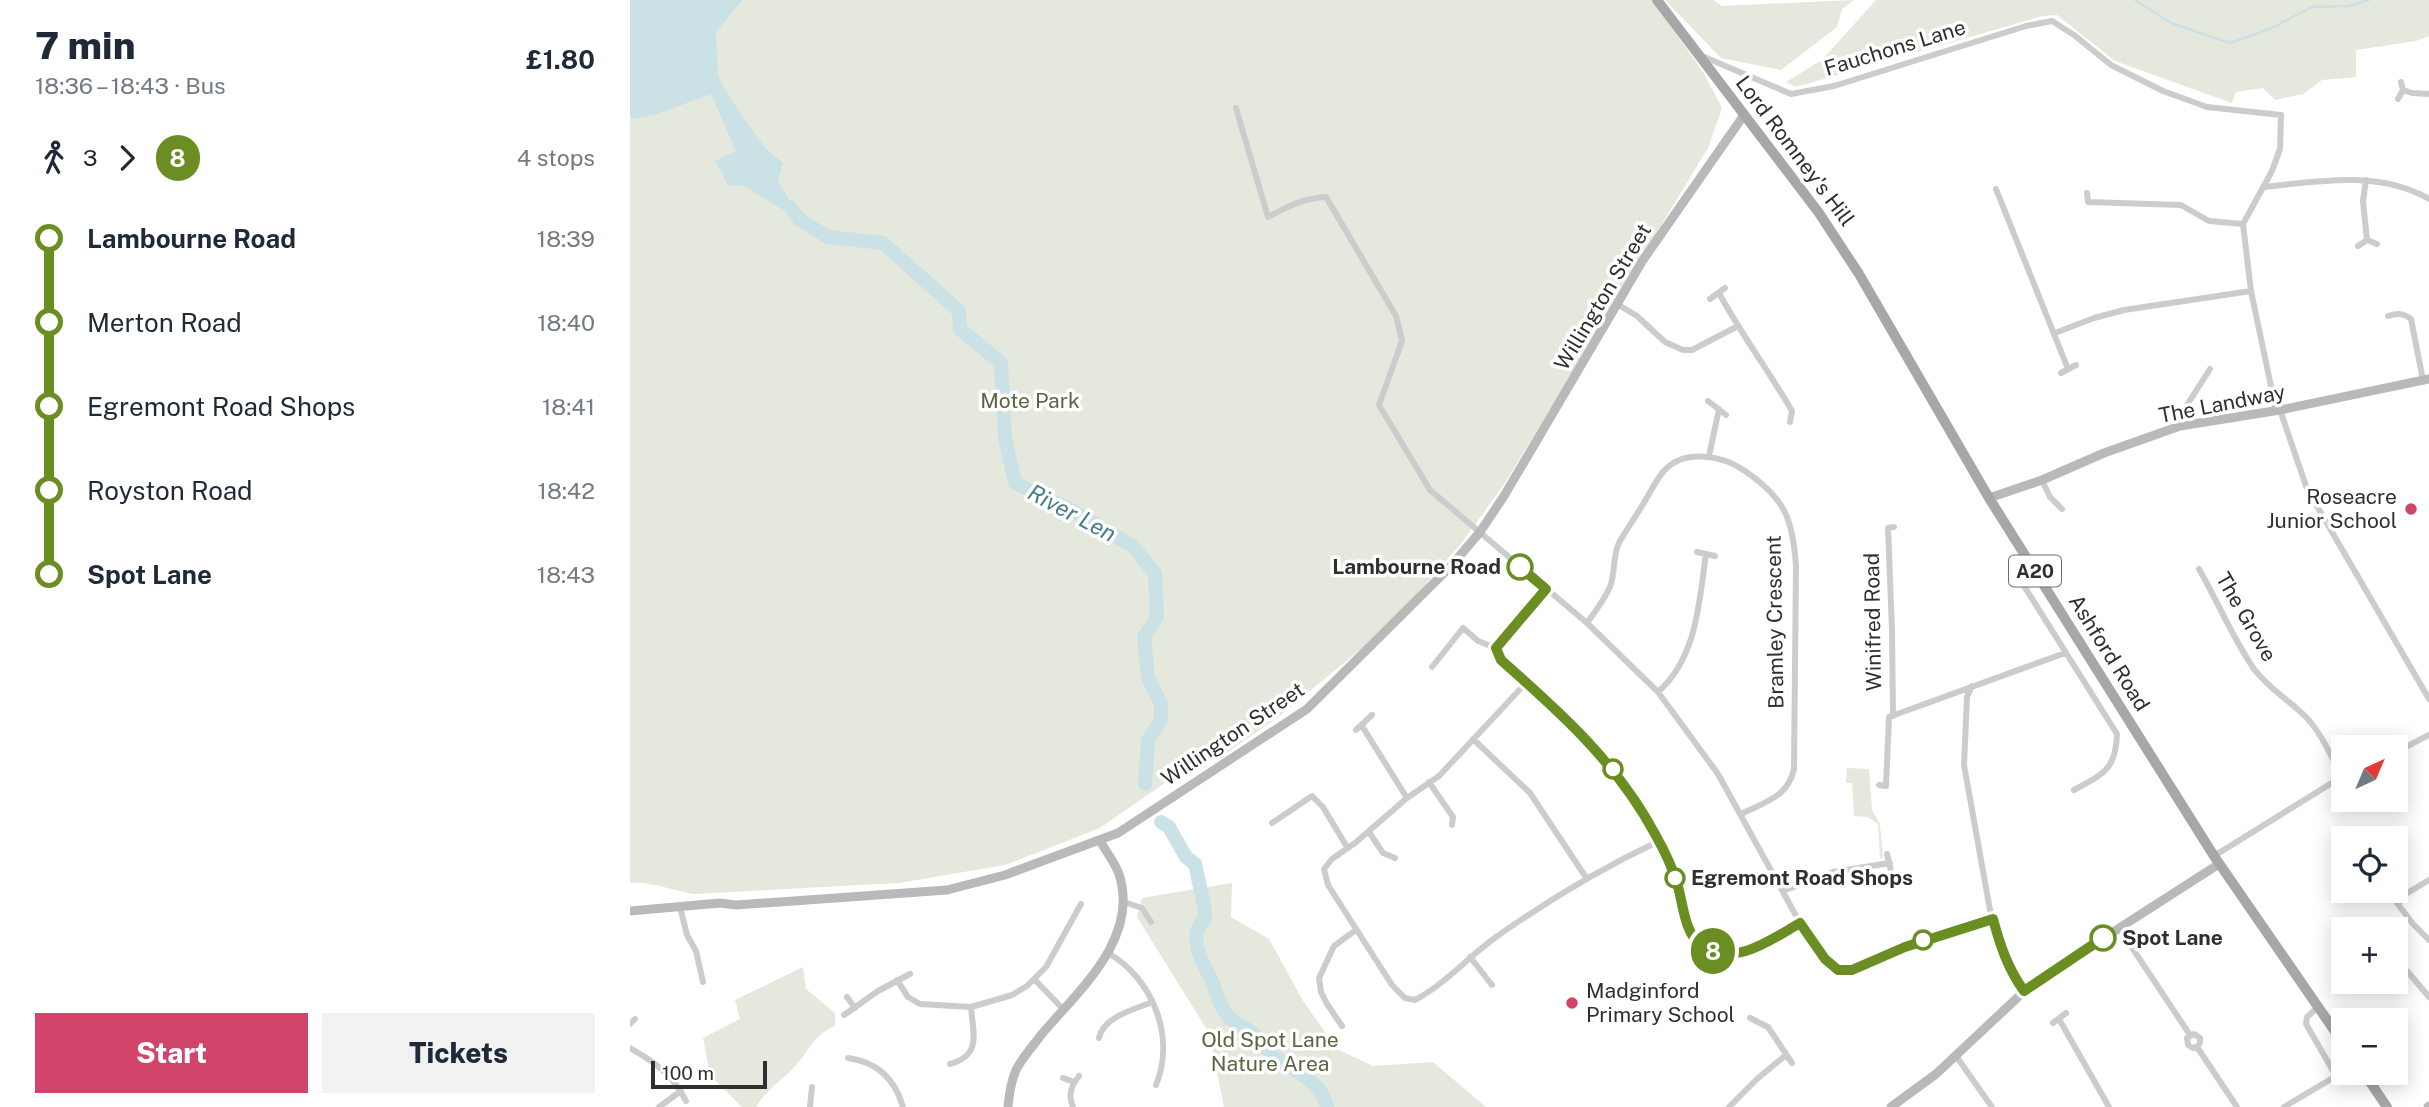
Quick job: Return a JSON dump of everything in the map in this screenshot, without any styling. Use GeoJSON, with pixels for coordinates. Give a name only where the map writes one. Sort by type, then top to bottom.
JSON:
{"type":"FeatureCollection","features":[{"type":"Feature","properties":{"kind":"main road","name":"A20"},"geometry":{"type":"LineString","coordinates":[[1657,0],[1697,54]]}},
{"type":"Feature","properties":{"kind":"main road","name":"Lord Romney's Hill"},"geometry":{"type":"LineString","coordinates":[[1697,54],[1819,213],[1859,274]]}},
{"type":"Feature","properties":{"kind":"main road","name":"Ashford Road"},"geometry":{"type":"LineString","coordinates":[[1859,274],[1989,498],[2133,728],[2216,860],[2331,1027]]}},
{"type":"Feature","properties":{"kind":"main road"},"geometry":{"type":"LineString","coordinates":[[2372,1085],[2387,1107]]}},
{"type":"Feature","properties":{"kind":"street","name":"Fauchons Lane"},"geometry":{"type":"LineString","coordinates":[[1697,54],[1791,93],[1834,86],[2026,26],[2052,21],[2111,65],[2163,91],[2207,107],[2281,114],[2280,149],[2264,187],[2243,224]]}},
{"type":"Feature","properties":{"kind":"street"},"geometry":{"type":"LineString","coordinates":[[2398,99],[2402,86],[2429,94]]}},
{"type":"Feature","properties":{"kind":"street"},"geometry":{"type":"LineString","coordinates":[[1236,107],[1268,217],[1297,202],[1326,197],[1396,316],[1402,341],[1379,405],[1430,490],[1587,623],[1658,692],[1700,748],[1741,814],[1800,923],[1825,959],[1838,970],[1852,970],[1905,947],[1993,919]]}},
{"type":"Feature","properties":{"kind":"street","name":"Willington Street"},"geometry":{"type":"LineString","coordinates":[[630,911],[947,890],[1005,875],[1118,833],[1307,709],[1432,586],[1480,532],[1651,247],[1744,115]]}},
{"type":"Feature","properties":{"kind":"street"},"geometry":{"type":"LineString","coordinates":[[2366,180],[2363,201],[2367,240]]}},
{"type":"Feature","properties":{"kind":"street"},"geometry":{"type":"LineString","coordinates":[[2264,187],[2318,181],[2366,180],[2398,186],[2429,199]]}},
{"type":"Feature","properties":{"kind":"street"},"geometry":{"type":"LineString","coordinates":[[1997,189],[2068,369]]}},
{"type":"Feature","properties":{"kind":"street"},"geometry":{"type":"LineString","coordinates":[[2087,193],[2088,201],[2181,205],[2209,221],[2243,224],[2251,291],[2278,410],[2299,467],[2314,501],[2429,699]]}},
{"type":"Feature","properties":{"kind":"street"},"geometry":{"type":"LineString","coordinates":[[2367,240],[2378,244]]}},
{"type":"Feature","properties":{"kind":"street"},"geometry":{"type":"LineString","coordinates":[[2358,246],[2367,240]]}},
{"type":"Feature","properties":{"kind":"street"},"geometry":{"type":"LineString","coordinates":[[1710,299],[1722,290],[1738,327],[1792,411],[1790,422]]}},
{"type":"Feature","properties":{"kind":"street"},"geometry":{"type":"LineString","coordinates":[[2055,333],[2124,310],[2251,291]]}},
{"type":"Feature","properties":{"kind":"street"},"geometry":{"type":"LineString","coordinates":[[1618,304],[1637,316],[1665,342],[1683,350],[1692,350],[1738,327]]}},
{"type":"Feature","properties":{"kind":"street"},"geometry":{"type":"LineString","coordinates":[[2388,316],[2405,314],[2411,319],[2426,379]]}},
{"type":"Feature","properties":{"kind":"street"},"geometry":{"type":"LineString","coordinates":[[2061,373],[2076,365]]}},
{"type":"Feature","properties":{"kind":"street"},"geometry":{"type":"LineString","coordinates":[[2180,426],[2187,405],[2210,369]]}},
{"type":"Feature","properties":{"kind":"street","name":"The Landway"},"geometry":{"type":"LineString","coordinates":[[1989,498],[2180,426],[2278,410],[2426,379]]}},
{"type":"Feature","properties":{"kind":"street"},"geometry":{"type":"LineString","coordinates":[[1708,401],[1726,415]]}},
{"type":"Feature","properties":{"kind":"street"},"geometry":{"type":"LineString","coordinates":[[1587,623],[1611,584],[1618,547],[1664,471],[1676,461],[1709,456],[1719,410]]}},
{"type":"Feature","properties":{"kind":"street","name":"Bramley Crescent"},"geometry":{"type":"LineString","coordinates":[[1709,456],[1744,471],[1780,502],[1793,533],[1796,565],[1794,769],[1790,784],[1781,794],[1741,814]]}},
{"type":"Feature","properties":{"kind":"street"},"geometry":{"type":"LineString","coordinates":[[2042,480],[2050,497],[2062,509]]}},
{"type":"Feature","properties":{"kind":"street","name":"Winifred Road"},"geometry":{"type":"LineString","coordinates":[[1879,785],[1886,786],[1891,716],[1891,528]]}},
{"type":"Feature","properties":{"kind":"street"},"geometry":{"type":"LineString","coordinates":[[1697,552],[1714,556]]}},
{"type":"Feature","properties":{"kind":"street"},"geometry":{"type":"LineString","coordinates":[[1658,692],[1670,682],[1682,662],[1692,634],[1700,604],[1706,554]]}},
{"type":"Feature","properties":{"kind":"street"},"geometry":{"type":"LineString","coordinates":[[2031,565],[2019,578],[2117,734],[2117,752],[2110,766],[2086,786],[2074,790]]}},
{"type":"Feature","properties":{"kind":"street","name":"The Grove"},"geometry":{"type":"LineString","coordinates":[[2199,569],[2255,669],[2274,691],[2311,723],[2331,754]]}},
{"type":"Feature","properties":{"kind":"street"},"geometry":{"type":"LineString","coordinates":[[1496,648],[1546,589]]}},
{"type":"Feature","properties":{"kind":"street"},"geometry":{"type":"LineString","coordinates":[[1432,667],[1463,628],[1478,641],[1496,648],[1501,660],[1608,762],[1659,841],[1676,882],[1687,922],[1700,945],[1719,952],[1743,953],[1800,923]]}},
{"type":"Feature","properties":{"kind":"street"},"geometry":{"type":"LineString","coordinates":[[1891,716],[2065,653]]}},
{"type":"Feature","properties":{"kind":"street"},"geometry":{"type":"LineString","coordinates":[[1525,684],[1439,776],[1407,798],[1324,869],[1325,878],[1392,985],[1405,998],[1415,1000],[1430,992],[1497,937],[1617,860],[1659,841]]}},
{"type":"Feature","properties":{"kind":"street"},"geometry":{"type":"LineString","coordinates":[[1972,686],[1967,696],[1964,765],[1993,919],[2013,977],[2024,991]]}},
{"type":"Feature","properties":{"kind":"street"},"geometry":{"type":"LineString","coordinates":[[1371,715],[1359,728],[1407,798]]}},
{"type":"Feature","properties":{"kind":"street"},"geometry":{"type":"LineString","coordinates":[[2117,734],[2133,728]]}},
{"type":"Feature","properties":{"kind":"street"},"geometry":{"type":"LineString","coordinates":[[2408,746],[2429,735]]}},
{"type":"Feature","properties":{"kind":"street"},"geometry":{"type":"LineString","coordinates":[[1473,739],[1530,793],[1587,878]]}},
{"type":"Feature","properties":{"kind":"street"},"geometry":{"type":"LineString","coordinates":[[1429,782],[1453,817],[1452,824]]}},
{"type":"Feature","properties":{"kind":"street"},"geometry":{"type":"LineString","coordinates":[[1891,1107],[1917,1090],[1956,1056],[2024,991],[2331,785]]}},
{"type":"Feature","properties":{"kind":"street"},"geometry":{"type":"LineString","coordinates":[[1272,823],[1312,796],[1323,807],[1347,847]]}},
{"type":"Feature","properties":{"kind":"street"},"geometry":{"type":"LineString","coordinates":[[1369,832],[1383,853],[1395,858]]}},
{"type":"Feature","properties":{"kind":"street"},"geometry":{"type":"LineString","coordinates":[[1008,1107],[1017,1069],[1108,953],[1121,923],[1124,902],[1119,873],[1100,841]]}},
{"type":"Feature","properties":{"kind":"street"},"geometry":{"type":"LineString","coordinates":[[1887,853],[1891,871]]}},
{"type":"Feature","properties":{"kind":"street"},"geometry":{"type":"LineString","coordinates":[[1783,891],[1833,872],[1890,863]]}},
{"type":"Feature","properties":{"kind":"street"},"geometry":{"type":"LineString","coordinates":[[2408,893],[2429,880]]}},
{"type":"Feature","properties":{"kind":"street"},"geometry":{"type":"LineString","coordinates":[[1124,902],[1142,908],[1151,922]]}},
{"type":"Feature","properties":{"kind":"street"},"geometry":{"type":"LineString","coordinates":[[2399,903],[2403,912],[2429,940]]}},
{"type":"Feature","properties":{"kind":"street"},"geometry":{"type":"LineString","coordinates":[[897,980],[908,997],[920,1004],[971,1007],[1012,995],[1035,980],[1046,967],[1082,904]]}},
{"type":"Feature","properties":{"kind":"street"},"geometry":{"type":"LineString","coordinates":[[680,907],[704,982]]}},
{"type":"Feature","properties":{"kind":"street"},"geometry":{"type":"LineString","coordinates":[[2119,928],[2190,1035],[2187,1038],[2188,1045],[2197,1047],[2236,1107]]}},
{"type":"Feature","properties":{"kind":"street"},"geometry":{"type":"LineString","coordinates":[[1342,1026],[1326,1004],[1319,978],[1334,946],[1356,930]]}},
{"type":"Feature","properties":{"kind":"street"},"geometry":{"type":"LineString","coordinates":[[1108,953],[1127,964],[1152,1002],[1162,1027],[1161,1073],[1156,1085]]}},
{"type":"Feature","properties":{"kind":"street"},"geometry":{"type":"LineString","coordinates":[[1470,957],[1492,985]]}},
{"type":"Feature","properties":{"kind":"street"},"geometry":{"type":"LineString","coordinates":[[2408,972],[2429,997]]}},
{"type":"Feature","properties":{"kind":"street"},"geometry":{"type":"LineString","coordinates":[[844,1015],[897,980],[911,975]]}},
{"type":"Feature","properties":{"kind":"street"},"geometry":{"type":"LineString","coordinates":[[1035,980],[1064,1010]]}},
{"type":"Feature","properties":{"kind":"street"},"geometry":{"type":"LineString","coordinates":[[2421,987],[2429,981]]}},
{"type":"Feature","properties":{"kind":"street"},"geometry":{"type":"LineString","coordinates":[[847,997],[855,1008]]}},
{"type":"Feature","properties":{"kind":"street"},"geometry":{"type":"LineString","coordinates":[[1099,1038],[1101,1029],[1108,1023],[1152,1002]]}},
{"type":"Feature","properties":{"kind":"street"},"geometry":{"type":"LineString","coordinates":[[956,1065],[968,1057],[973,1049],[971,1007]]}},
{"type":"Feature","properties":{"kind":"street"},"geometry":{"type":"LineString","coordinates":[[2317,1008],[2307,1017],[2306,1024],[2331,1061]]}},
{"type":"Feature","properties":{"kind":"street"},"geometry":{"type":"LineString","coordinates":[[2066,1013],[2056,1021],[2109,1107]]}},
{"type":"Feature","properties":{"kind":"street"},"geometry":{"type":"LineString","coordinates":[[1750,1018],[1768,1027],[1792,1063]]}},
{"type":"Feature","properties":{"kind":"street"},"geometry":{"type":"LineString","coordinates":[[1108,1023],[1113,1031]]}},
{"type":"Feature","properties":{"kind":"street"},"geometry":{"type":"LineString","coordinates":[[630,1048],[661,1066],[686,1101]]}},
{"type":"Feature","properties":{"kind":"street"},"geometry":{"type":"LineString","coordinates":[[1729,1107],[1756,1079],[1786,1055]]}},
{"type":"Feature","properties":{"kind":"street"},"geometry":{"type":"LineString","coordinates":[[1956,1056],[1992,1107]]}},
{"type":"Feature","properties":{"kind":"street"},"geometry":{"type":"LineString","coordinates":[[848,1058],[879,1068],[889,1077],[900,1094],[903,1107]]}},
{"type":"Feature","properties":{"kind":"street"},"geometry":{"type":"LineString","coordinates":[[1161,1073],[1171,1076]]}},
{"type":"Feature","properties":{"kind":"street"},"geometry":{"type":"LineString","coordinates":[[1063,1078],[1077,1079],[1071,1086],[1070,1099],[1073,1107]]}},
{"type":"Feature","properties":{"kind":"street"},"geometry":{"type":"LineString","coordinates":[[2284,1107],[2331,1079]]}},
{"type":"Feature","properties":{"kind":"street"},"geometry":{"type":"LineString","coordinates":[[810,1107],[812,1087]]}},
{"type":"Feature","properties":{"kind":"street"},"geometry":{"type":"LineString","coordinates":[[659,1107],[681,1091]]}},
{"type":"Feature","properties":{"kind":"green space","name":"Mote Park"},"geometry":{"type":"Polygon","coordinates":[[[630,0],[1652,0],[1703,72],[1722,108],[1708,148],[1505,483],[1463,541],[1412,600],[1362,648],[1277,718],[1226,753],[1172,778],[1100,828],[1005,865],[899,883],[694,894],[630,883],[630,0]]]}},
{"type":"Feature","properties":{"kind":"green space"},"geometry":{"type":"Polygon","coordinates":[[[1665,0],[1713,0],[1722,6],[1854,0],[1842,9],[1837,27],[1781,70],[1721,58],[1665,0]]]}},
{"type":"Feature","properties":{"kind":"green space"},"geometry":{"type":"Polygon","coordinates":[[[1876,0],[2429,0],[2429,36],[2416,41],[2356,50],[2356,77],[2322,80],[2303,94],[2275,100],[2263,88],[2236,92],[2232,103],[2115,61],[2057,15],[2043,16],[1796,87],[1786,82],[1822,60],[1876,0]]]}},
{"type":"Feature","properties":{"kind":"green space"},"geometry":{"type":"Polygon","coordinates":[[[1847,768],[1869,769],[1872,810],[1880,824],[1883,858],[1880,858],[1878,824],[1868,817],[1854,816],[1852,783],[1846,783],[1847,768]]]}},
{"type":"Feature","properties":{"kind":"green space","name":"Old Spot Lane Nature Area"},"geometry":{"type":"Polygon","coordinates":[[[1232,883],[1231,917],[1269,939],[1303,1001],[1337,1049],[1373,1066],[1433,1062],[1486,1107],[1224,1107],[1209,1033],[1137,917],[1142,898],[1232,883]]]}},
{"type":"Feature","properties":{"kind":"green space"},"geometry":{"type":"Polygon","coordinates":[[[803,967],[806,989],[835,1013],[835,1026],[817,1038],[797,1064],[756,1107],[742,1107],[713,1078],[703,1038],[740,1019],[735,1000],[803,967]]]}},
{"type":"Feature","properties":{"kind":"water"},"geometry":{"type":"Polygon","coordinates":[[[630,0],[742,0],[716,32],[718,76],[765,148],[783,163],[778,180],[800,220],[744,186],[728,185],[715,161],[736,151],[711,94],[657,114],[633,119],[630,116],[630,0]]]}},
{"type":"Feature","properties":{"kind":"waterway"},"geometry":{"type":"LineString","coordinates":[[2135,0],[2171,23],[2230,43],[2270,29],[2312,7],[2348,6],[2369,0]]}},
{"type":"Feature","properties":{"kind":"waterway","name":"River Len"},"geometry":{"type":"LineString","coordinates":[[790,207],[800,220],[828,237],[883,243],[959,311],[960,329],[1001,363],[1005,438],[1015,483],[1075,512],[1134,547],[1155,574],[1157,617],[1144,637],[1148,678],[1161,704],[1161,720],[1148,740],[1145,784]]}},
{"type":"Feature","properties":{"kind":"waterway","name":"River Len"},"geometry":{"type":"LineString","coordinates":[[1161,822],[1169,827],[1186,857],[1195,864],[1205,910],[1205,919],[1197,931],[1197,945],[1222,1007],[1231,1019],[1254,1034],[1274,1056],[1313,1083],[1324,1097],[1327,1107]]}},
{"type":"Feature","properties":{"kind":"bus line","name":"8"},"geometry":{"type":"LineString","coordinates":[[1520,567],[1546,589],[1496,648],[1501,660],[1591,744],[1625,786],[1650,824],[1670,864],[1687,922],[1700,945],[1719,952],[1743,953],[1800,923],[1825,959],[1838,970],[1852,970],[1905,947],[1993,919],[2013,977],[2024,991],[2103,938]]}},
{"type":"Feature","properties":{"kind":"place","name":"Roseacre Junior School"},"geometry":{"type":"Point","coordinates":[2411,509]}},
{"type":"Feature","properties":{"kind":"place","name":"Lambourne Road"},"geometry":{"type":"Point","coordinates":[1520,567]}},
{"type":"Feature","properties":{"kind":"place","name":"Egremont Road Shops"},"geometry":{"type":"Point","coordinates":[1675,878]}},
{"type":"Feature","properties":{"kind":"place","name":"Spot Lane"},"geometry":{"type":"Point","coordinates":[2103,938]}},
{"type":"Feature","properties":{"kind":"place","name":"Madginford Primary School"},"geometry":{"type":"Point","coordinates":[1572,1003]}}]}
